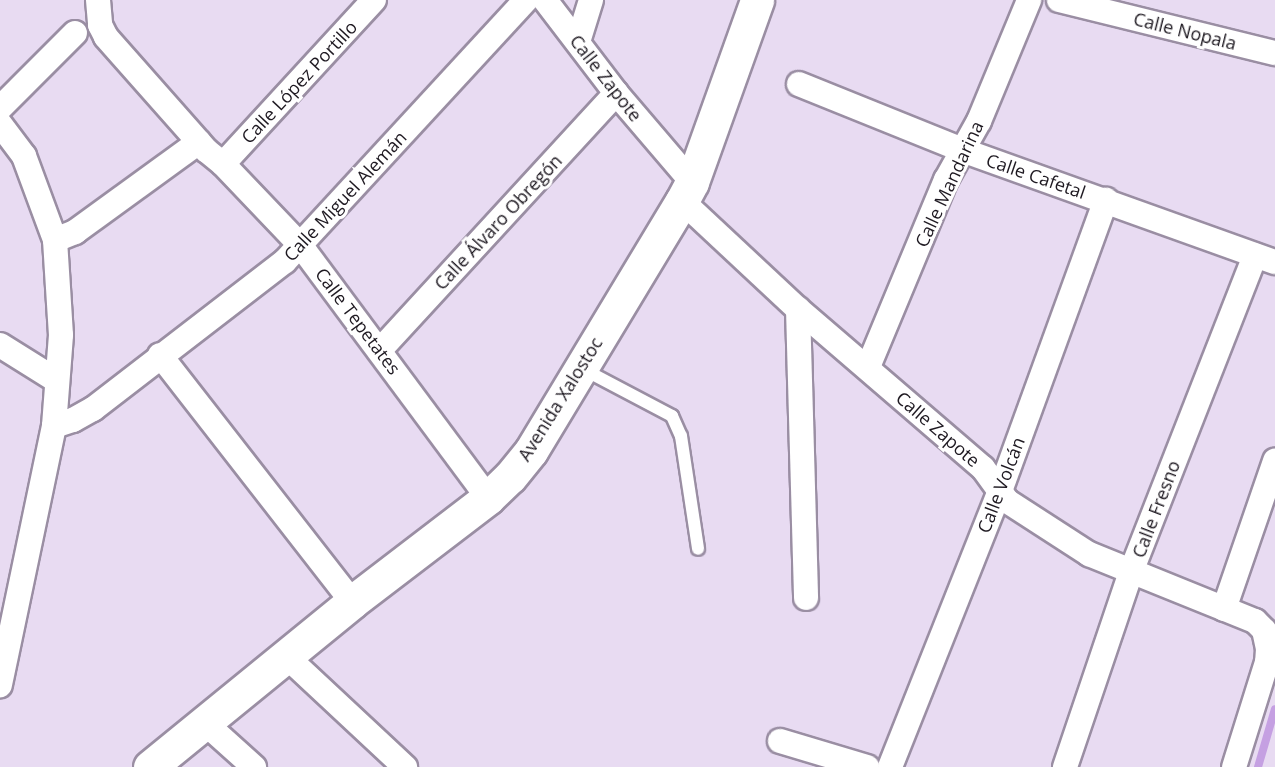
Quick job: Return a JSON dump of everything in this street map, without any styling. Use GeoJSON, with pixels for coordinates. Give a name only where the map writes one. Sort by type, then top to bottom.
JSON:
{"type":"FeatureCollection","features":[{"type":"Feature","properties":{"kind":"street","name":"Calle Tepetates"},"geometry":{"type":"LineString","coordinates":[[98,0],[100,25],[117,50],[199,142],[301,246],[488,498]]}},
{"type":"Feature","properties":{"kind":"street","name":"Calle López Portillo"},"geometry":{"type":"LineString","coordinates":[[223,164],[374,0]]}},
{"type":"Feature","properties":{"kind":"street","name":"Calle Miguel Alemán"},"geometry":{"type":"LineString","coordinates":[[54,426],[73,420],[93,409],[301,246],[526,0]]}},
{"type":"Feature","properties":{"kind":"street","name":"Calle Zapote"},"geometry":{"type":"LineString","coordinates":[[545,0],[687,191],[798,309],[983,468],[1016,508],[1089,554],[1255,621],[1264,630],[1268,649],[1267,662],[1234,767]]}},
{"type":"Feature","properties":{"kind":"street"},"geometry":{"type":"LineString","coordinates":[[578,42],[591,0]]}},
{"type":"Feature","properties":{"kind":"street","name":"Avenida Xalostoc"},"geometry":{"type":"LineString","coordinates":[[150,767],[352,602],[488,498],[510,477],[531,451],[687,191],[757,0]]}},
{"type":"Feature","properties":{"kind":"street","name":"Calle Mandarina"},"geometry":{"type":"LineString","coordinates":[[868,367],[946,180],[979,122],[1029,0]]}},
{"type":"Feature","properties":{"kind":"street","name":"Calle Nopala"},"geometry":{"type":"LineString","coordinates":[[1059,0],[1275,53]]}},
{"type":"Feature","properties":{"kind":"street"},"geometry":{"type":"LineString","coordinates":[[0,108],[75,33]]}},
{"type":"Feature","properties":{"kind":"street","name":"Calle Cafetal"},"geometry":{"type":"LineString","coordinates":[[799,84],[962,150],[1265,258]]}},
{"type":"Feature","properties":{"kind":"street","name":"Calle Álvaro Obregón"},"geometry":{"type":"LineString","coordinates":[[380,350],[616,93]]}},
{"type":"Feature","properties":{"kind":"street"},"geometry":{"type":"LineString","coordinates":[[0,124],[24,156],[55,240],[61,335],[54,426],[4,638],[0,686]]}},
{"type":"Feature","properties":{"kind":"street"},"geometry":{"type":"LineString","coordinates":[[55,240],[89,223],[199,142]]}},
{"type":"Feature","properties":{"kind":"street","name":"Calle Volcán"},"geometry":{"type":"LineString","coordinates":[[890,767],[1000,491],[1107,200]]}},
{"type":"Feature","properties":{"kind":"street","name":"Calle Fresno"},"geometry":{"type":"LineString","coordinates":[[1065,767],[1131,572],[1265,258]]}},
{"type":"Feature","properties":{"kind":"street"},"geometry":{"type":"LineString","coordinates":[[798,309],[806,598]]}},
{"type":"Feature","properties":{"kind":"street"},"geometry":{"type":"LineString","coordinates":[[0,345],[56,380]]}},
{"type":"Feature","properties":{"kind":"street"},"geometry":{"type":"LineString","coordinates":[[160,355],[352,602]]}},
{"type":"Feature","properties":{"kind":"street"},"geometry":{"type":"LineString","coordinates":[[1224,609],[1275,461]]}},
{"type":"Feature","properties":{"kind":"street"},"geometry":{"type":"LineString","coordinates":[[286,656],[405,767]]}},
{"type":"Feature","properties":{"kind":"street"},"geometry":{"type":"LineString","coordinates":[[205,723],[254,767]]}},
{"type":"Feature","properties":{"kind":"street"},"geometry":{"type":"LineString","coordinates":[[780,741],[867,767]]}},
{"type":"Feature","properties":{"kind":"lane"},"geometry":{"type":"LineString","coordinates":[[580,368],[672,416],[681,436],[698,549]]}},
{"type":"Feature","properties":{"kind":"waterway"},"geometry":{"type":"LineString","coordinates":[[1258,767],[1275,709]]}}]}
